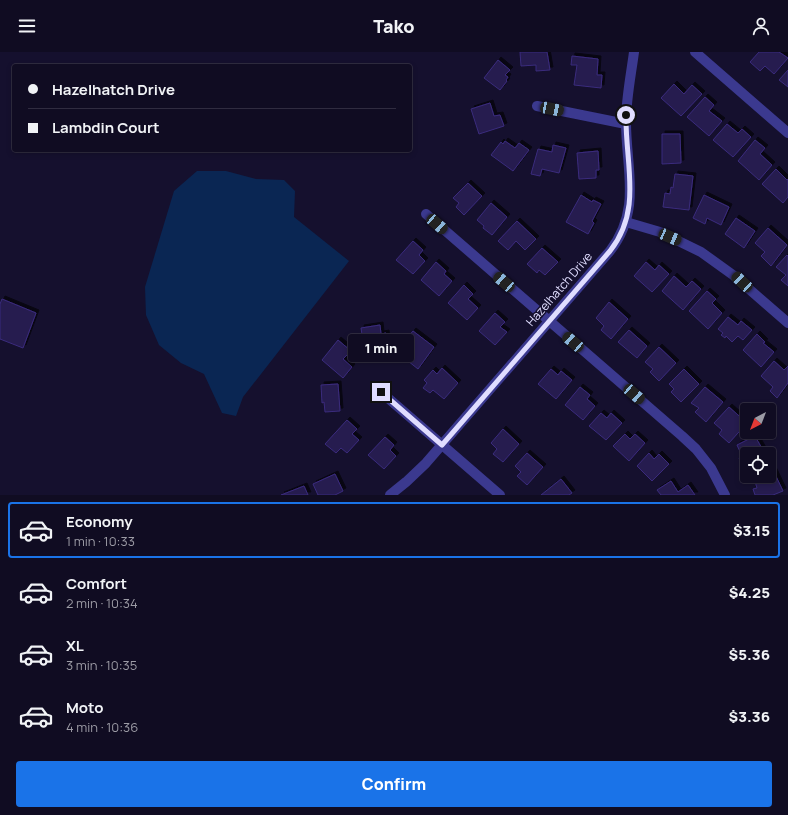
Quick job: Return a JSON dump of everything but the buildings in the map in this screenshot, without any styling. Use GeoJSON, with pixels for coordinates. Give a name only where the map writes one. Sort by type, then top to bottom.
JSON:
{"type":"FeatureCollection","features":[{"type":"Feature","properties":{"kind":"street","name":"Hazelhatch Drive"},"geometry":{"type":"LineString","coordinates":[[390,495],[415,474],[442,445],[614,246],[623,231],[630,206],[626,124],[634,52]]}},
{"type":"Feature","properties":{"kind":"street"},"geometry":{"type":"LineString","coordinates":[[695,52],[788,133]]}},
{"type":"Feature","properties":{"kind":"street"},"geometry":{"type":"LineString","coordinates":[[537,106],[626,124]]}},
{"type":"Feature","properties":{"kind":"street"},"geometry":{"type":"LineString","coordinates":[[426,214],[696,449],[711,468],[725,495]]}},
{"type":"Feature","properties":{"kind":"street"},"geometry":{"type":"LineString","coordinates":[[626,222],[660,232],[681,241],[700,252],[733,274],[788,323]]}},
{"type":"Feature","properties":{"kind":"street"},"geometry":{"type":"LineString","coordinates":[[381,392],[500,495]]}},
{"type":"Feature","properties":{"kind":"water"},"geometry":{"type":"Polygon","coordinates":[[[197,171],[226,171],[256,179],[284,180],[295,191],[294,217],[349,261],[243,397],[236,416],[222,413],[204,374],[181,363],[159,345],[146,315],[145,287],[174,191],[197,171]]]}},
{"type":"Feature","properties":{"kind":"route"},"geometry":{"type":"LineString","coordinates":[[381,392],[442,445],[610,251],[620,237],[630,206],[626,115]]}}]}
